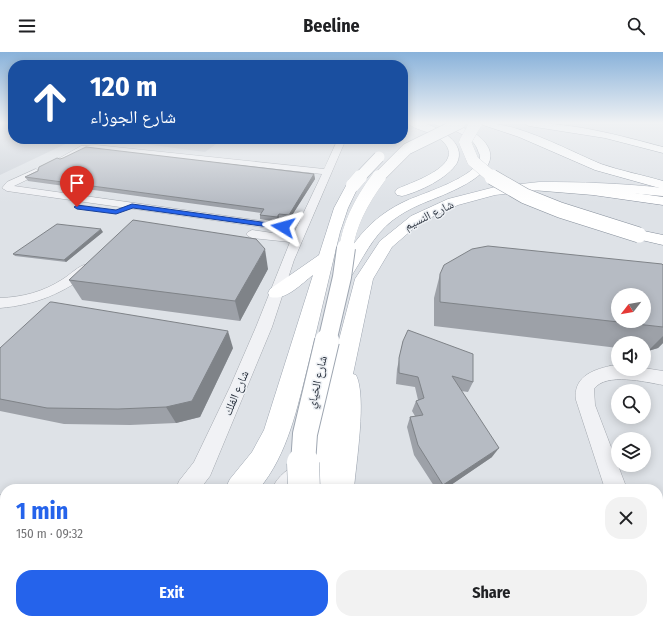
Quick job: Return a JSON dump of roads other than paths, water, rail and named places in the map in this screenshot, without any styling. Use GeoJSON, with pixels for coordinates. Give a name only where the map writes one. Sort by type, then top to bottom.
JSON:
{"type":"FeatureCollection","features":[{"type":"Feature","properties":{"kind":"highway"},"geometry":{"type":"LineString","coordinates":[[467,150],[476,163],[498,181],[526,196],[557,210],[598,224],[663,240]]}},
{"type":"Feature","properties":{"kind":"highway"},"geometry":{"type":"LineString","coordinates":[[559,150],[598,167],[663,185]]}},
{"type":"Feature","properties":{"kind":"highway"},"geometry":{"type":"LineString","coordinates":[[537,187],[593,191],[663,201]]}},
{"type":"Feature","properties":{"kind":"main road"},"geometry":{"type":"LineString","coordinates":[[244,484],[261,465],[275,439],[320,282],[330,236],[341,206],[353,185],[367,168],[389,150]]}},
{"type":"Feature","properties":{"kind":"main road"},"geometry":{"type":"LineString","coordinates":[[342,277],[346,245],[357,213],[372,184],[394,160],[406,150]]}},
{"type":"Feature","properties":{"kind":"main road"},"geometry":{"type":"LineString","coordinates":[[390,199],[439,174],[449,166],[453,159],[453,150]]}},
{"type":"Feature","properties":{"kind":"main road"},"geometry":{"type":"LineString","coordinates":[[342,277],[365,238],[388,217],[415,201],[455,185],[474,174],[482,167],[486,160],[485,150]]}},
{"type":"Feature","properties":{"kind":"main road","name":"شارع النسيم"},"geometry":{"type":"LineString","coordinates":[[314,484],[324,450],[364,279],[374,258],[395,234],[413,221],[457,202],[493,192],[537,187],[599,186],[663,192]]}},
{"type":"Feature","properties":{"kind":"main road"},"geometry":{"type":"LineString","coordinates":[[320,282],[346,243],[378,208]]}},
{"type":"Feature","properties":{"kind":"main road"},"geometry":{"type":"LineString","coordinates":[[277,293],[325,258]]}},
{"type":"Feature","properties":{"kind":"main road","name":"شارع الخياي"},"geometry":{"type":"LineString","coordinates":[[304,484],[303,455],[305,434],[342,277]]}},
{"type":"Feature","properties":{"kind":"main road"},"geometry":{"type":"LineString","coordinates":[[339,484],[349,401],[348,384],[343,368]]}},
{"type":"Feature","properties":{"kind":"street"},"geometry":{"type":"LineString","coordinates":[[62,159],[81,150]]}},
{"type":"Feature","properties":{"kind":"street"},"geometry":{"type":"LineString","coordinates":[[121,150],[327,172]]}},
{"type":"Feature","properties":{"kind":"street","name":"شارع الفلك"},"geometry":{"type":"LineString","coordinates":[[191,484],[202,469],[208,457],[239,387],[277,293],[288,260],[337,150]]}},
{"type":"Feature","properties":{"kind":"street"},"geometry":{"type":"LineString","coordinates":[[36,172],[10,184],[7,188],[280,238],[287,239],[299,235]]}},
{"type":"Feature","properties":{"kind":"street"},"geometry":{"type":"LineString","coordinates":[[0,195],[116,212],[282,224],[304,223]]}},
{"type":"Feature","properties":{"kind":"street"},"geometry":{"type":"LineString","coordinates":[[0,303],[12,303],[41,296],[68,284],[94,262]]}},
{"type":"Feature","properties":{"kind":"street"},"geometry":{"type":"LineString","coordinates":[[0,309],[17,309],[48,300],[66,289],[77,277]]}},
{"type":"Feature","properties":{"kind":"street"},"geometry":{"type":"LineString","coordinates":[[614,484],[586,405],[584,394],[586,385],[592,378],[601,374],[612,373],[663,378]]}},
{"type":"Feature","properties":{"kind":"street"},"geometry":{"type":"LineString","coordinates":[[289,484],[324,450]]}}]}
